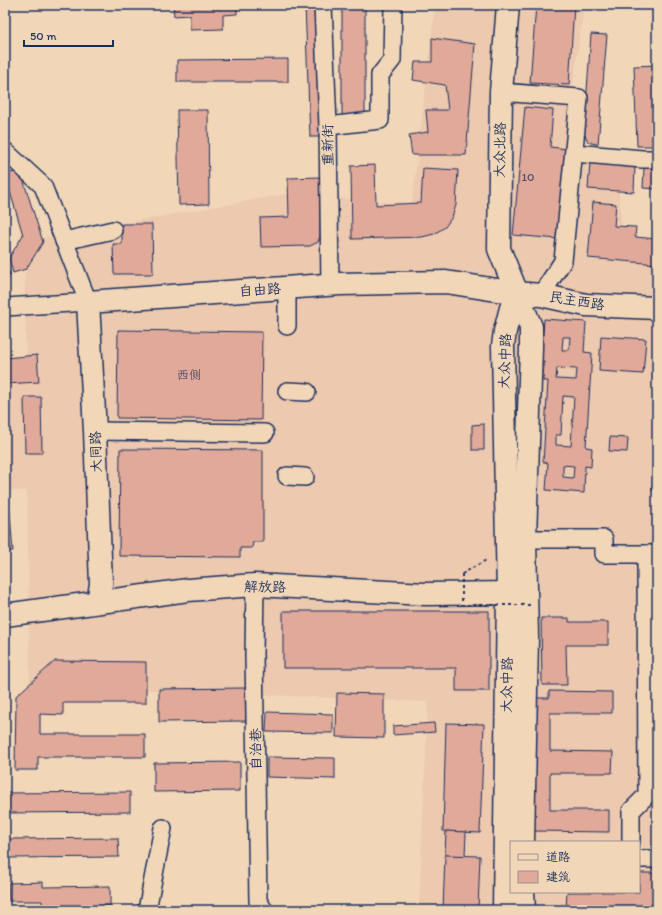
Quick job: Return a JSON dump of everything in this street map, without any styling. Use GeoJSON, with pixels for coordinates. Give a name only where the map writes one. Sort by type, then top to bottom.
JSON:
{"type":"FeatureCollection","features":[{"type":"Feature","properties":{"kind":"main road","name":"大众北路"},"geometry":{"type":"LineString","coordinates":[[508,5],[501,92],[499,249],[515,293]]}},
{"type":"Feature","properties":{"kind":"main road","name":"自由路"},"geometry":{"type":"LineString","coordinates":[[88,302],[330,285],[446,282],[515,293],[541,295]]}},
{"type":"Feature","properties":{"kind":"main road","name":"民主西路"},"geometry":{"type":"LineString","coordinates":[[541,295],[588,291],[657,294]]}},
{"type":"Feature","properties":{"kind":"main road","name":"大众中路"},"geometry":{"type":"LineString","coordinates":[[504,910],[526,539],[531,327],[515,293]]}},
{"type":"Feature","properties":{"kind":"main road","name":"大众中路"},"geometry":{"type":"LineString","coordinates":[[515,293],[505,331],[503,346],[522,597],[523,841]]}},
{"type":"Feature","properties":{"kind":"main road","name":"民主西路"},"geometry":{"type":"LineString","coordinates":[[541,295],[586,305],[657,308]]}},
{"type":"Feature","properties":{"kind":"main road","name":"大同路"},"geometry":{"type":"LineString","coordinates":[[88,302],[96,431],[101,584],[98,602]]}},
{"type":"Feature","properties":{"kind":"main road","name":"解放路"},"geometry":{"type":"LineString","coordinates":[[5,615],[188,590],[255,585],[426,594],[522,597]]}},
{"type":"Feature","properties":{"kind":"main road"},"geometry":{"type":"LineString","coordinates":[[523,893],[524,910]]}},
{"type":"Feature","properties":{"kind":"street","name":"重新街"},"geometry":{"type":"LineString","coordinates":[[323,5],[328,126],[330,285]]}},
{"type":"Feature","properties":{"kind":"street"},"geometry":{"type":"LineString","coordinates":[[328,126],[380,120],[380,75],[392,60],[393,5]]}},
{"type":"Feature","properties":{"kind":"street"},"geometry":{"type":"LineString","coordinates":[[501,92],[580,98],[563,261],[541,295]]}},
{"type":"Feature","properties":{"kind":"street"},"geometry":{"type":"LineString","coordinates":[[5,151],[43,186],[88,302]]}},
{"type":"Feature","properties":{"kind":"street"},"geometry":{"type":"LineString","coordinates":[[574,152],[642,159],[657,159]]}},
{"type":"Feature","properties":{"kind":"street"},"geometry":{"type":"LineString","coordinates":[[64,241],[113,230]]}},
{"type":"Feature","properties":{"kind":"street"},"geometry":{"type":"LineString","coordinates":[[287,288],[287,326]]}},
{"type":"Feature","properties":{"kind":"street","name":"自由路"},"geometry":{"type":"LineString","coordinates":[[5,307],[88,302]]}},
{"type":"Feature","properties":{"kind":"street"},"geometry":{"type":"LineString","coordinates":[[287,390],[307,392]]}},
{"type":"Feature","properties":{"kind":"street"},"geometry":{"type":"LineString","coordinates":[[96,431],[265,433]]}},
{"type":"Feature","properties":{"kind":"street"},"geometry":{"type":"LineString","coordinates":[[287,476],[305,477]]}},
{"type":"Feature","properties":{"kind":"street"},"geometry":{"type":"LineString","coordinates":[[526,539],[604,539],[604,554],[651,554],[647,795],[631,811],[631,841]]}},
{"type":"Feature","properties":{"kind":"street","name":"自治巷"},"geometry":{"type":"LineString","coordinates":[[255,585],[254,654],[258,901],[264,910]]}},
{"type":"Feature","properties":{"kind":"street"},"geometry":{"type":"LineString","coordinates":[[147,910],[163,828]]}},
{"type":"Feature","properties":{"kind":"street"},"geometry":{"type":"LineString","coordinates":[[640,859],[657,859]]}},
{"type":"Feature","properties":{"kind":"path"},"geometry":{"type":"LineString","coordinates":[[488,559],[462,574],[462,605],[522,597]]}},
{"type":"Feature","properties":{"kind":"shaded area"},"geometry":{"type":"Polygon","coordinates":[[[435,5],[584,5],[563,157],[617,170],[623,243],[657,245],[657,910],[419,910],[428,702],[30,685],[27,491],[5,491],[5,358],[26,356],[24,241],[286,194],[412,204],[435,5]]]}},
{"type":"Feature","properties":{"kind":"building"},"geometry":{"type":"Polygon","coordinates":[[[173,5],[237,5],[237,14],[223,15],[223,29],[190,30],[190,15],[174,16],[173,5]]]}},
{"type":"Feature","properties":{"kind":"building"},"geometry":{"type":"Polygon","coordinates":[[[305,5],[319,5],[323,137],[310,137],[305,5]]]}},
{"type":"Feature","properties":{"kind":"building"},"geometry":{"type":"Polygon","coordinates":[[[342,5],[365,5],[365,118],[342,118],[342,5]]]}},
{"type":"Feature","properties":{"kind":"building"},"geometry":{"type":"Polygon","coordinates":[[[407,5],[451,5],[451,8],[407,5]]]}},
{"type":"Feature","properties":{"kind":"building"},"geometry":{"type":"Polygon","coordinates":[[[536,5],[574,5],[569,85],[530,83],[536,5]]]}},
{"type":"Feature","properties":{"kind":"building"},"geometry":{"type":"Polygon","coordinates":[[[591,34],[607,35],[598,144],[588,142],[584,133],[591,34]]]}},
{"type":"Feature","properties":{"kind":"building"},"geometry":{"type":"Polygon","coordinates":[[[432,38],[475,44],[466,155],[412,155],[409,135],[428,132],[426,110],[448,110],[445,85],[413,80],[415,62],[432,62],[432,38]]]}},
{"type":"Feature","properties":{"kind":"building"},"geometry":{"type":"Polygon","coordinates":[[[288,59],[288,82],[177,82],[177,60],[288,59]]]}},
{"type":"Feature","properties":{"kind":"building"},"geometry":{"type":"Polygon","coordinates":[[[657,65],[657,146],[637,146],[634,66],[657,65]]]}},
{"type":"Feature","properties":{"kind":"building"},"geometry":{"type":"Polygon","coordinates":[[[525,107],[553,110],[550,147],[568,149],[558,239],[513,235],[525,107]]]}},
{"type":"Feature","properties":{"kind":"building"},"geometry":{"type":"Polygon","coordinates":[[[177,110],[208,110],[209,204],[179,205],[177,110]]]}},
{"type":"Feature","properties":{"kind":"building"},"geometry":{"type":"Polygon","coordinates":[[[590,163],[635,166],[634,192],[588,189],[590,163]]]}},
{"type":"Feature","properties":{"kind":"building"},"geometry":{"type":"Polygon","coordinates":[[[375,165],[376,205],[421,203],[423,168],[458,170],[456,205],[452,217],[445,227],[434,234],[422,237],[352,239],[351,166],[375,165]]]}},
{"type":"Feature","properties":{"kind":"building"},"geometry":{"type":"Polygon","coordinates":[[[644,168],[657,169],[657,189],[643,188],[644,168]]]}},
{"type":"Feature","properties":{"kind":"building"},"geometry":{"type":"Polygon","coordinates":[[[20,170],[43,242],[26,269],[13,273],[9,258],[23,235],[5,175],[20,170]]]}},
{"type":"Feature","properties":{"kind":"building"},"geometry":{"type":"Polygon","coordinates":[[[320,177],[320,236],[318,242],[310,246],[261,247],[260,218],[289,217],[288,178],[320,177]]]}},
{"type":"Feature","properties":{"kind":"building"},"geometry":{"type":"Polygon","coordinates":[[[593,202],[616,204],[614,226],[636,227],[635,237],[657,239],[657,264],[588,258],[593,202]]]}},
{"type":"Feature","properties":{"kind":"building"},"geometry":{"type":"Polygon","coordinates":[[[122,224],[152,224],[153,274],[114,274],[113,244],[122,244],[122,224]]]}},
{"type":"Feature","properties":{"kind":"building"},"geometry":{"type":"Polygon","coordinates":[[[5,257],[10,276],[5,277],[5,257]]]}},
{"type":"Feature","properties":{"kind":"building"},"geometry":{"type":"Polygon","coordinates":[[[544,319],[586,322],[584,352],[592,353],[586,447],[592,448],[591,467],[585,466],[584,493],[546,490],[548,463],[543,462],[548,381],[543,381],[544,362],[541,362],[544,319]],[[563,337],[562,350],[569,350],[570,337],[563,337]],[[557,368],[556,379],[576,380],[577,369],[557,368]],[[563,396],[561,435],[556,435],[556,445],[571,446],[574,397],[563,396]],[[563,465],[563,477],[573,478],[574,466],[563,465]]]}},
{"type":"Feature","properties":{"kind":"building"},"geometry":{"type":"Polygon","coordinates":[[[118,330],[262,332],[261,420],[117,418],[118,330]]]}},
{"type":"Feature","properties":{"kind":"building"},"geometry":{"type":"Polygon","coordinates":[[[601,336],[646,339],[643,374],[599,371],[601,336]]]}},
{"type":"Feature","properties":{"kind":"building"},"geometry":{"type":"Polygon","coordinates":[[[37,355],[39,382],[5,384],[5,358],[37,355]]]}},
{"type":"Feature","properties":{"kind":"building"},"geometry":{"type":"Polygon","coordinates":[[[24,397],[41,397],[42,453],[25,453],[24,397]]]}},
{"type":"Feature","properties":{"kind":"building"},"geometry":{"type":"Polygon","coordinates":[[[484,424],[484,450],[472,450],[472,425],[484,424]]]}},
{"type":"Feature","properties":{"kind":"building"},"geometry":{"type":"Polygon","coordinates":[[[610,437],[628,438],[627,452],[609,451],[610,437]]]}},
{"type":"Feature","properties":{"kind":"building"},"geometry":{"type":"Polygon","coordinates":[[[120,449],[263,450],[263,542],[253,542],[252,548],[240,548],[240,557],[119,556],[120,449]]]}},
{"type":"Feature","properties":{"kind":"building"},"geometry":{"type":"Polygon","coordinates":[[[654,472],[657,473],[657,491],[652,491],[654,472]]]}},
{"type":"Feature","properties":{"kind":"building"},"geometry":{"type":"Polygon","coordinates":[[[5,502],[9,502],[13,551],[5,552],[5,502]]]}},
{"type":"Feature","properties":{"kind":"building"},"geometry":{"type":"Polygon","coordinates":[[[283,611],[489,611],[489,691],[456,691],[456,668],[283,668],[283,611]]]}},
{"type":"Feature","properties":{"kind":"building"},"geometry":{"type":"Polygon","coordinates":[[[650,617],[657,617],[657,672],[650,672],[650,617]]]}},
{"type":"Feature","properties":{"kind":"building"},"geometry":{"type":"Polygon","coordinates":[[[541,618],[569,618],[569,622],[608,622],[608,645],[566,645],[567,685],[542,685],[541,618]]]}},
{"type":"Feature","properties":{"kind":"building"},"geometry":{"type":"Polygon","coordinates":[[[55,661],[146,662],[146,703],[63,703],[63,715],[40,714],[40,734],[145,734],[145,757],[38,757],[38,770],[15,770],[16,696],[55,661]]]}},
{"type":"Feature","properties":{"kind":"building"},"geometry":{"type":"Polygon","coordinates":[[[650,680],[657,680],[657,705],[650,705],[650,680]]]}},
{"type":"Feature","properties":{"kind":"building"},"geometry":{"type":"Polygon","coordinates":[[[245,688],[246,721],[159,722],[159,689],[245,688]]]}},
{"type":"Feature","properties":{"kind":"building"},"geometry":{"type":"Polygon","coordinates":[[[549,691],[612,692],[612,713],[550,713],[550,751],[613,752],[612,773],[550,773],[550,810],[609,810],[609,832],[533,831],[533,698],[549,698],[549,691]]]}},
{"type":"Feature","properties":{"kind":"building"},"geometry":{"type":"Polygon","coordinates":[[[337,693],[384,694],[384,738],[336,737],[337,693]]]}},
{"type":"Feature","properties":{"kind":"building"},"geometry":{"type":"Polygon","coordinates":[[[267,712],[333,714],[333,733],[266,732],[267,712]]]}},
{"type":"Feature","properties":{"kind":"building"},"geometry":{"type":"Polygon","coordinates":[[[434,723],[435,732],[393,735],[393,726],[434,723]]]}},
{"type":"Feature","properties":{"kind":"building"},"geometry":{"type":"Polygon","coordinates":[[[446,723],[484,724],[480,833],[443,831],[446,723]]]}},
{"type":"Feature","properties":{"kind":"building"},"geometry":{"type":"Polygon","coordinates":[[[653,723],[657,723],[657,746],[653,746],[653,723]]]}},
{"type":"Feature","properties":{"kind":"building"},"geometry":{"type":"Polygon","coordinates":[[[267,757],[335,758],[335,779],[267,777],[267,757]]]}},
{"type":"Feature","properties":{"kind":"building"},"geometry":{"type":"Polygon","coordinates":[[[240,762],[240,791],[154,792],[154,763],[240,762]]]}},
{"type":"Feature","properties":{"kind":"building"},"geometry":{"type":"Polygon","coordinates":[[[130,792],[130,812],[5,813],[5,793],[130,792]]]}},
{"type":"Feature","properties":{"kind":"building"},"geometry":{"type":"Polygon","coordinates":[[[446,831],[466,832],[465,856],[445,855],[446,831]]]}},
{"type":"Feature","properties":{"kind":"building"},"geometry":{"type":"Polygon","coordinates":[[[118,838],[119,857],[7,858],[7,839],[118,838]]]}},
{"type":"Feature","properties":{"kind":"building"},"geometry":{"type":"Polygon","coordinates":[[[445,855],[480,856],[478,910],[443,910],[445,855]]]}},
{"type":"Feature","properties":{"kind":"building"},"geometry":{"type":"Polygon","coordinates":[[[640,873],[657,873],[657,910],[566,910],[567,893],[640,893],[640,873]]]}},
{"type":"Feature","properties":{"kind":"building"},"geometry":{"type":"Polygon","coordinates":[[[43,882],[43,887],[110,886],[110,906],[42,906],[42,901],[9,901],[8,883],[43,882]]]}}]}
